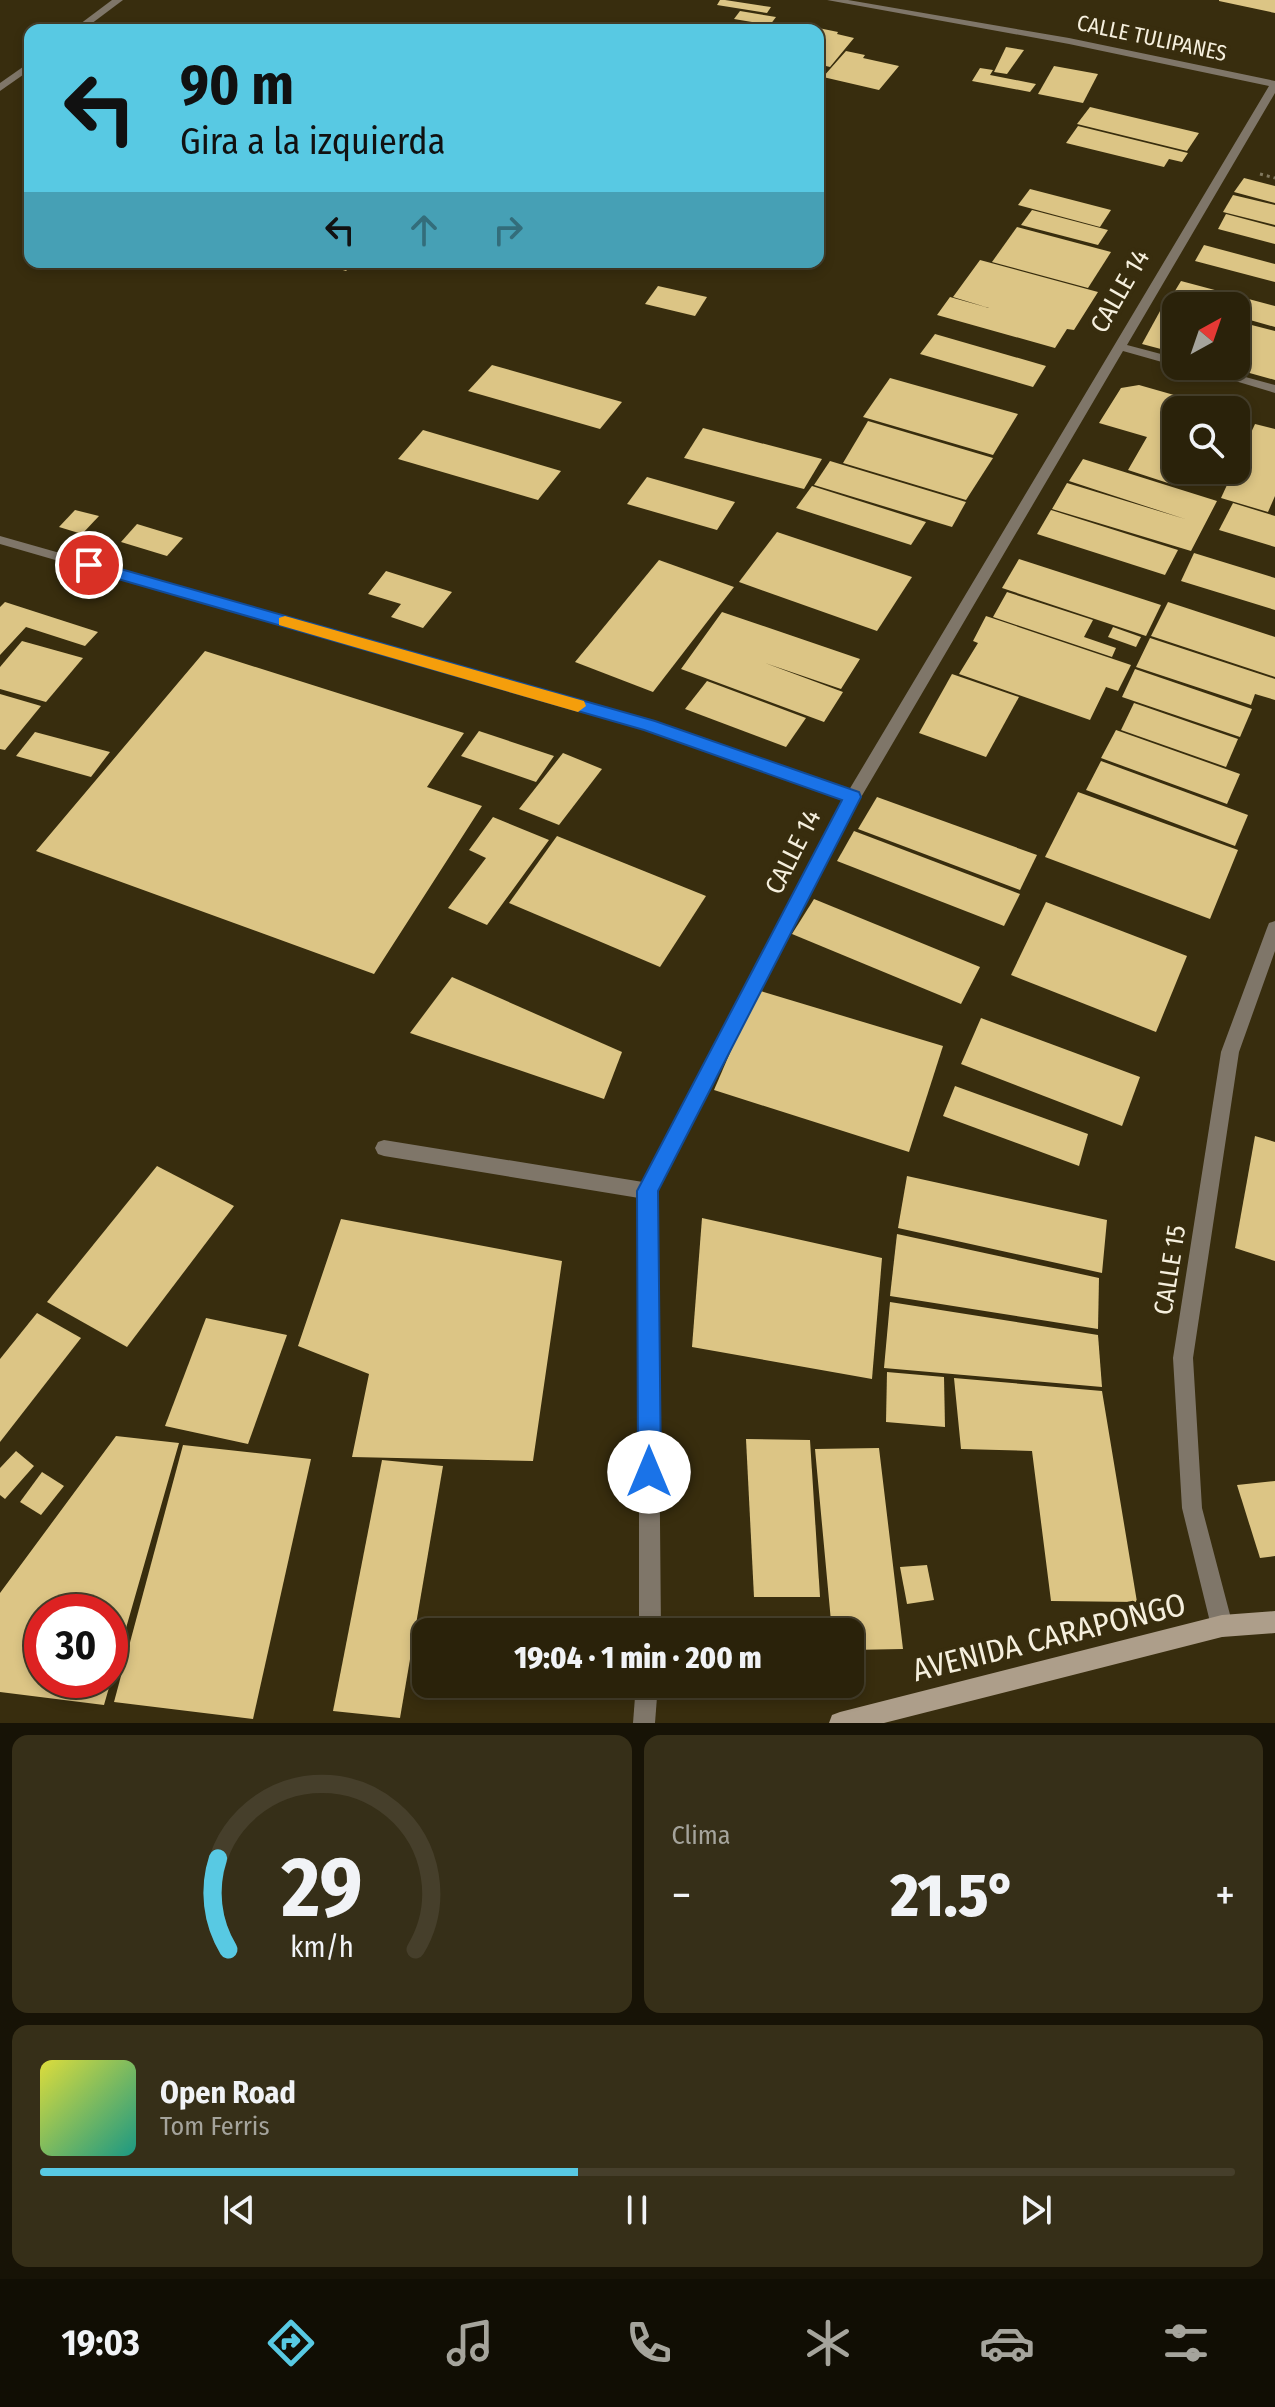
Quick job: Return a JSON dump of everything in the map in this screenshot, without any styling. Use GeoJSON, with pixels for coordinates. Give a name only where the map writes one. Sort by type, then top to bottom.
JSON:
{"type":"FeatureCollection","features":[{"type":"Feature","properties":{"kind":"street"},"geometry":{"type":"LineString","coordinates":[[85,24],[118,0]]}},
{"type":"Feature","properties":{"kind":"street","name":"CALLE TULIPANES"},"geometry":{"type":"LineString","coordinates":[[832,0],[1069,41],[1275,84]]}},
{"type":"Feature","properties":{"kind":"street"},"geometry":{"type":"LineString","coordinates":[[0,88],[24,70]]}},
{"type":"Feature","properties":{"kind":"street","name":"CALLE 14"},"geometry":{"type":"LineString","coordinates":[[650,1618],[648,1191],[853,797],[1121,347],[1224,165],[1275,84]]}},
{"type":"Feature","properties":{"kind":"street"},"geometry":{"type":"LineString","coordinates":[[1121,347],[1162,358]]}},
{"type":"Feature","properties":{"kind":"street"},"geometry":{"type":"LineString","coordinates":[[1242,380],[1275,389]]}},
{"type":"Feature","properties":{"kind":"street"},"geometry":{"type":"LineString","coordinates":[[0,540],[649,726],[853,797]]}},
{"type":"Feature","properties":{"kind":"street","name":"CALLE 15"},"geometry":{"type":"LineString","coordinates":[[1222,1626],[1192,1508],[1183,1358],[1230,1052],[1275,928]]}},
{"type":"Feature","properties":{"kind":"street"},"geometry":{"type":"LineString","coordinates":[[384,1148],[648,1191]]}},
{"type":"Feature","properties":{"kind":"street","name":"AVENIDA CARAPONGO"},"geometry":{"type":"LineString","coordinates":[[840,1723],[1222,1626],[1275,1622]]}},
{"type":"Feature","properties":{"kind":"street"},"geometry":{"type":"LineString","coordinates":[[644,1723],[646,1698]]}},
{"type":"Feature","properties":{"kind":"building"},"geometry":{"type":"Polygon","coordinates":[[[720,0],[771,7],[767,13],[717,5],[720,0]]]}},
{"type":"Feature","properties":{"kind":"building"},"geometry":{"type":"Polygon","coordinates":[[[1275,0],[1275,13],[1219,1],[1275,0]]]}},
{"type":"Feature","properties":{"kind":"building"},"geometry":{"type":"Polygon","coordinates":[[[740,11],[776,17],[771,24],[734,19],[740,11]]]}},
{"type":"Feature","properties":{"kind":"building"},"geometry":{"type":"Polygon","coordinates":[[[824,29],[854,38],[830,67],[824,66],[824,29]]]}},
{"type":"Feature","properties":{"kind":"building"},"geometry":{"type":"Polygon","coordinates":[[[1006,47],[1024,50],[1007,74],[994,72],[1006,47]]]}},
{"type":"Feature","properties":{"kind":"building"},"geometry":{"type":"Polygon","coordinates":[[[846,51],[899,66],[879,90],[824,76],[846,51]]]}},
{"type":"Feature","properties":{"kind":"building"},"geometry":{"type":"Polygon","coordinates":[[[1054,66],[1098,74],[1083,103],[1038,94],[1054,66]]]}},
{"type":"Feature","properties":{"kind":"building"},"geometry":{"type":"Polygon","coordinates":[[[980,68],[993,70],[990,75],[1036,84],[1030,92],[972,81],[980,68]]]}},
{"type":"Feature","properties":{"kind":"building"},"geometry":{"type":"Polygon","coordinates":[[[1090,107],[1199,133],[1187,151],[1077,124],[1090,107]]]}},
{"type":"Feature","properties":{"kind":"building"},"geometry":{"type":"Polygon","coordinates":[[[1078,126],[1188,153],[1182,162],[1169,159],[1164,167],[1066,143],[1078,126]]]}},
{"type":"Feature","properties":{"kind":"building"},"geometry":{"type":"Polygon","coordinates":[[[1244,178],[1275,186],[1275,203],[1234,192],[1244,178]]]}},
{"type":"Feature","properties":{"kind":"building"},"geometry":{"type":"Polygon","coordinates":[[[1030,189],[1111,210],[1100,227],[1018,205],[1030,189]]]}},
{"type":"Feature","properties":{"kind":"building"},"geometry":{"type":"Polygon","coordinates":[[[1233,195],[1275,205],[1275,225],[1223,212],[1233,195]]]}},
{"type":"Feature","properties":{"kind":"building"},"geometry":{"type":"Polygon","coordinates":[[[1032,210],[1108,230],[1098,245],[1021,225],[1032,210]]]}},
{"type":"Feature","properties":{"kind":"building"},"geometry":{"type":"Polygon","coordinates":[[[1226,214],[1275,227],[1275,244],[1218,229],[1226,214]]]}},
{"type":"Feature","properties":{"kind":"building"},"geometry":{"type":"Polygon","coordinates":[[[1017,227],[1111,252],[1088,288],[992,262],[1017,227]]]}},
{"type":"Feature","properties":{"kind":"building"},"geometry":{"type":"Polygon","coordinates":[[[1204,245],[1275,264],[1275,282],[1195,261],[1204,245]]]}},
{"type":"Feature","properties":{"kind":"building"},"geometry":{"type":"Polygon","coordinates":[[[980,260],[1098,292],[1074,330],[1067,329],[1055,348],[937,315],[950,297],[989,308],[953,297],[980,260]]]}},
{"type":"Feature","properties":{"kind":"building"},"geometry":{"type":"Polygon","coordinates":[[[1181,281],[1222,292],[1174,292],[1181,281]]]}},
{"type":"Feature","properties":{"kind":"building"},"geometry":{"type":"Polygon","coordinates":[[[658,286],[707,297],[695,316],[645,304],[658,286]]]}},
{"type":"Feature","properties":{"kind":"building"},"geometry":{"type":"Polygon","coordinates":[[[1250,299],[1275,306],[1275,327],[1250,320],[1250,299]]]}},
{"type":"Feature","properties":{"kind":"building"},"geometry":{"type":"Polygon","coordinates":[[[1162,307],[1162,349],[1142,344],[1162,307]]]}},
{"type":"Feature","properties":{"kind":"building"},"geometry":{"type":"Polygon","coordinates":[[[1250,325],[1275,331],[1275,380],[1250,373],[1250,325]]]}},
{"type":"Feature","properties":{"kind":"building"},"geometry":{"type":"Polygon","coordinates":[[[935,334],[1046,366],[1033,387],[920,354],[935,334]]]}},
{"type":"Feature","properties":{"kind":"building"},"geometry":{"type":"Polygon","coordinates":[[[492,365],[622,402],[600,429],[468,391],[492,365]]]}},
{"type":"Feature","properties":{"kind":"building"},"geometry":{"type":"Polygon","coordinates":[[[890,378],[1018,414],[993,455],[863,417],[890,378]]]}},
{"type":"Feature","properties":{"kind":"building"},"geometry":{"type":"Polygon","coordinates":[[[1139,385],[1178,396],[1162,396],[1162,481],[1128,470],[1147,437],[1099,423],[1121,388],[1139,385]]]}},
{"type":"Feature","properties":{"kind":"building"},"geometry":{"type":"Polygon","coordinates":[[[868,421],[993,458],[966,500],[843,463],[868,421]]]}},
{"type":"Feature","properties":{"kind":"building"},"geometry":{"type":"Polygon","coordinates":[[[1255,424],[1275,429],[1275,496],[1268,512],[1221,498],[1227,484],[1250,484],[1250,435],[1255,424]]]}},
{"type":"Feature","properties":{"kind":"building"},"geometry":{"type":"Polygon","coordinates":[[[703,428],[822,459],[804,489],[684,458],[703,428]]]}},
{"type":"Feature","properties":{"kind":"building"},"geometry":{"type":"Polygon","coordinates":[[[423,430],[561,471],[538,500],[398,459],[423,430]]]}},
{"type":"Feature","properties":{"kind":"building"},"geometry":{"type":"Polygon","coordinates":[[[1083,459],[1217,501],[1191,551],[1052,509],[1067,483],[1185,519],[1069,481],[1083,459]]]}},
{"type":"Feature","properties":{"kind":"building"},"geometry":{"type":"Polygon","coordinates":[[[830,461],[966,502],[952,527],[814,485],[830,461]]]}},
{"type":"Feature","properties":{"kind":"building"},"geometry":{"type":"Polygon","coordinates":[[[647,477],[735,502],[717,530],[627,504],[647,477]]]}},
{"type":"Feature","properties":{"kind":"building"},"geometry":{"type":"Polygon","coordinates":[[[812,486],[926,522],[911,545],[796,508],[812,486]]]}},
{"type":"Feature","properties":{"kind":"building"},"geometry":{"type":"Polygon","coordinates":[[[1233,503],[1275,516],[1275,547],[1219,530],[1233,503]]]}},
{"type":"Feature","properties":{"kind":"building"},"geometry":{"type":"Polygon","coordinates":[[[75,510],[99,516],[82,534],[59,527],[75,510]]]}},
{"type":"Feature","properties":{"kind":"building"},"geometry":{"type":"Polygon","coordinates":[[[1051,510],[1178,550],[1165,575],[1037,534],[1051,510]]]}},
{"type":"Feature","properties":{"kind":"building"},"geometry":{"type":"Polygon","coordinates":[[[137,524],[183,538],[167,556],[121,542],[137,524]]]}},
{"type":"Feature","properties":{"kind":"building"},"geometry":{"type":"Polygon","coordinates":[[[777,532],[912,577],[877,631],[739,582],[777,532]]]}},
{"type":"Feature","properties":{"kind":"building"},"geometry":{"type":"Polygon","coordinates":[[[1194,553],[1275,578],[1275,610],[1181,581],[1194,553]]]}},
{"type":"Feature","properties":{"kind":"building"},"geometry":{"type":"Polygon","coordinates":[[[1019,559],[1161,605],[1146,636],[1002,588],[1019,559]]]}},
{"type":"Feature","properties":{"kind":"building"},"geometry":{"type":"Polygon","coordinates":[[[659,560],[734,587],[653,692],[575,662],[659,560]]]}},
{"type":"Feature","properties":{"kind":"building"},"geometry":{"type":"Polygon","coordinates":[[[386,571],[452,592],[423,628],[391,617],[401,604],[368,594],[386,571]]]}},
{"type":"Feature","properties":{"kind":"building"},"geometry":{"type":"Polygon","coordinates":[[[1007,592],[1093,620],[1084,637],[1116,648],[1112,657],[993,617],[1007,592]]]}},
{"type":"Feature","properties":{"kind":"building"},"geometry":{"type":"Polygon","coordinates":[[[5,602],[98,632],[85,646],[26,627],[0,655],[0,607],[5,602]]]}},
{"type":"Feature","properties":{"kind":"building"},"geometry":{"type":"Polygon","coordinates":[[[1168,602],[1275,637],[1275,677],[1151,636],[1168,602]]]}},
{"type":"Feature","properties":{"kind":"building"},"geometry":{"type":"Polygon","coordinates":[[[722,612],[860,659],[841,689],[765,663],[843,692],[824,722],[681,669],[722,612]]]}},
{"type":"Feature","properties":{"kind":"building"},"geometry":{"type":"Polygon","coordinates":[[[986,616],[1131,665],[1118,691],[1106,687],[1090,720],[959,674],[978,643],[973,641],[986,616]]]}},
{"type":"Feature","properties":{"kind":"building"},"geometry":{"type":"Polygon","coordinates":[[[1113,627],[1141,637],[1136,647],[1108,637],[1113,627]]]}},
{"type":"Feature","properties":{"kind":"building"},"geometry":{"type":"Polygon","coordinates":[[[1150,638],[1275,679],[1275,700],[1255,694],[1251,705],[1136,667],[1150,638]]]}},
{"type":"Feature","properties":{"kind":"building"},"geometry":{"type":"Polygon","coordinates":[[[22,641],[83,658],[46,702],[0,689],[0,667],[22,641]]]}},
{"type":"Feature","properties":{"kind":"building"},"geometry":{"type":"Polygon","coordinates":[[[205,651],[464,733],[427,787],[482,806],[374,974],[36,851],[205,651]]]}},
{"type":"Feature","properties":{"kind":"building"},"geometry":{"type":"Polygon","coordinates":[[[1135,669],[1252,709],[1240,737],[1122,697],[1135,669]]]}},
{"type":"Feature","properties":{"kind":"building"},"geometry":{"type":"Polygon","coordinates":[[[952,674],[1019,697],[986,757],[919,733],[952,674]]]}},
{"type":"Feature","properties":{"kind":"building"},"geometry":{"type":"Polygon","coordinates":[[[707,681],[806,718],[786,747],[685,709],[707,681]]]}},
{"type":"Feature","properties":{"kind":"building"},"geometry":{"type":"Polygon","coordinates":[[[0,694],[41,706],[5,750],[0,749],[0,694]]]}},
{"type":"Feature","properties":{"kind":"building"},"geometry":{"type":"Polygon","coordinates":[[[1134,703],[1238,739],[1226,767],[1121,730],[1134,703]]]}},
{"type":"Feature","properties":{"kind":"building"},"geometry":{"type":"Polygon","coordinates":[[[1116,730],[1240,774],[1227,804],[1101,758],[1116,730]]]}},
{"type":"Feature","properties":{"kind":"building"},"geometry":{"type":"Polygon","coordinates":[[[479,731],[554,756],[536,782],[461,756],[479,731]]]}},
{"type":"Feature","properties":{"kind":"building"},"geometry":{"type":"Polygon","coordinates":[[[35,732],[110,752],[91,777],[16,756],[35,732]]]}},
{"type":"Feature","properties":{"kind":"building"},"geometry":{"type":"Polygon","coordinates":[[[563,753],[602,769],[559,825],[519,809],[563,753]]]}},
{"type":"Feature","properties":{"kind":"building"},"geometry":{"type":"Polygon","coordinates":[[[1101,761],[1248,815],[1235,846],[1086,790],[1101,761]]]}},
{"type":"Feature","properties":{"kind":"building"},"geometry":{"type":"Polygon","coordinates":[[[1078,792],[1238,850],[1210,919],[1045,857],[1078,792]]]}},
{"type":"Feature","properties":{"kind":"building"},"geometry":{"type":"Polygon","coordinates":[[[877,797],[1037,855],[1020,890],[858,829],[877,797]]]}},
{"type":"Feature","properties":{"kind":"building"},"geometry":{"type":"Polygon","coordinates":[[[493,817],[549,840],[487,925],[448,908],[486,858],[469,850],[493,817]]]}},
{"type":"Feature","properties":{"kind":"building"},"geometry":{"type":"Polygon","coordinates":[[[854,831],[1020,894],[1004,926],[837,861],[854,831]]]}},
{"type":"Feature","properties":{"kind":"building"},"geometry":{"type":"Polygon","coordinates":[[[557,836],[706,896],[660,967],[509,903],[557,836]]]}},
{"type":"Feature","properties":{"kind":"building"},"geometry":{"type":"Polygon","coordinates":[[[814,899],[980,967],[961,1004],[792,934],[814,899]]]}},
{"type":"Feature","properties":{"kind":"building"},"geometry":{"type":"Polygon","coordinates":[[[1046,902],[1187,956],[1156,1032],[1011,975],[1046,902]]]}},
{"type":"Feature","properties":{"kind":"building"},"geometry":{"type":"Polygon","coordinates":[[[452,977],[622,1052],[604,1099],[410,1033],[452,977]]]}},
{"type":"Feature","properties":{"kind":"building"},"geometry":{"type":"Polygon","coordinates":[[[757,990],[943,1046],[909,1152],[714,1090],[757,990]]]}},
{"type":"Feature","properties":{"kind":"building"},"geometry":{"type":"Polygon","coordinates":[[[981,1018],[1140,1077],[1122,1126],[961,1064],[981,1018]]]}},
{"type":"Feature","properties":{"kind":"building"},"geometry":{"type":"Polygon","coordinates":[[[955,1086],[1088,1134],[1079,1166],[943,1116],[955,1086]]]}},
{"type":"Feature","properties":{"kind":"building"},"geometry":{"type":"Polygon","coordinates":[[[1255,1136],[1275,1142],[1275,1261],[1235,1248],[1255,1136]]]}},
{"type":"Feature","properties":{"kind":"building"},"geometry":{"type":"Polygon","coordinates":[[[157,1166],[234,1206],[127,1347],[47,1302],[157,1166]]]}},
{"type":"Feature","properties":{"kind":"building"},"geometry":{"type":"Polygon","coordinates":[[[907,1176],[1107,1220],[1102,1273],[898,1228],[907,1176]]]}},
{"type":"Feature","properties":{"kind":"building"},"geometry":{"type":"Polygon","coordinates":[[[702,1218],[882,1258],[872,1379],[692,1347],[702,1218]]]}},
{"type":"Feature","properties":{"kind":"building"},"geometry":{"type":"Polygon","coordinates":[[[341,1219],[562,1261],[533,1461],[352,1457],[369,1374],[298,1346],[341,1219]]]}},
{"type":"Feature","properties":{"kind":"building"},"geometry":{"type":"Polygon","coordinates":[[[897,1234],[1099,1278],[1098,1329],[890,1296],[897,1234]]]}},
{"type":"Feature","properties":{"kind":"building"},"geometry":{"type":"Polygon","coordinates":[[[890,1302],[1098,1335],[1102,1387],[884,1368],[890,1302]]]}},
{"type":"Feature","properties":{"kind":"building"},"geometry":{"type":"Polygon","coordinates":[[[37,1313],[81,1338],[0,1442],[0,1359],[37,1313]]]}},
{"type":"Feature","properties":{"kind":"building"},"geometry":{"type":"Polygon","coordinates":[[[206,1318],[287,1335],[248,1444],[165,1426],[206,1318]]]}},
{"type":"Feature","properties":{"kind":"building"},"geometry":{"type":"Polygon","coordinates":[[[887,1372],[944,1377],[945,1427],[886,1422],[887,1372]]]}},
{"type":"Feature","properties":{"kind":"building"},"geometry":{"type":"Polygon","coordinates":[[[954,1378],[1102,1391],[1137,1602],[1051,1601],[1032,1451],[961,1449],[954,1378]]]}},
{"type":"Feature","properties":{"kind":"building"},"geometry":{"type":"Polygon","coordinates":[[[116,1436],[179,1443],[128,1621],[128,1594],[24,1594],[24,1695],[0,1692],[0,1593],[116,1436]]]}},
{"type":"Feature","properties":{"kind":"building"},"geometry":{"type":"Polygon","coordinates":[[[746,1439],[810,1440],[820,1597],[754,1597],[746,1439]]]}},
{"type":"Feature","properties":{"kind":"building"},"geometry":{"type":"Polygon","coordinates":[[[183,1445],[311,1459],[253,1719],[114,1702],[115,1698],[128,1698],[128,1650],[183,1445]]]}},
{"type":"Feature","properties":{"kind":"building"},"geometry":{"type":"Polygon","coordinates":[[[879,1448],[903,1649],[864,1650],[864,1618],[831,1618],[815,1449],[879,1448]]]}},
{"type":"Feature","properties":{"kind":"building"},"geometry":{"type":"Polygon","coordinates":[[[16,1451],[34,1466],[5,1499],[0,1495],[0,1468],[16,1451]]]}},
{"type":"Feature","properties":{"kind":"building"},"geometry":{"type":"Polygon","coordinates":[[[382,1460],[443,1466],[417,1618],[412,1618],[412,1648],[400,1718],[333,1711],[382,1460]]]}},
{"type":"Feature","properties":{"kind":"building"},"geometry":{"type":"Polygon","coordinates":[[[42,1472],[64,1486],[41,1515],[20,1502],[42,1472]]]}},
{"type":"Feature","properties":{"kind":"building"},"geometry":{"type":"Polygon","coordinates":[[[1275,1481],[1275,1556],[1260,1558],[1237,1485],[1275,1481]]]}},
{"type":"Feature","properties":{"kind":"building"},"geometry":{"type":"Polygon","coordinates":[[[927,1565],[934,1600],[907,1604],[900,1567],[927,1565]]]}},
{"type":"Feature","properties":{"kind":"building"},"geometry":{"type":"Polygon","coordinates":[[[48,1698],[106,1698],[104,1705],[48,1698]]]}},
{"type":"Feature","properties":{"kind":"slow traffic"},"geometry":{"type":"LineString","coordinates":[[285,622],[578,706]]}},
{"type":"Feature","properties":{"kind":"route"},"geometry":{"type":"LineString","coordinates":[[89,565],[649,726],[853,797],[648,1191],[649,1472]]}}]}
